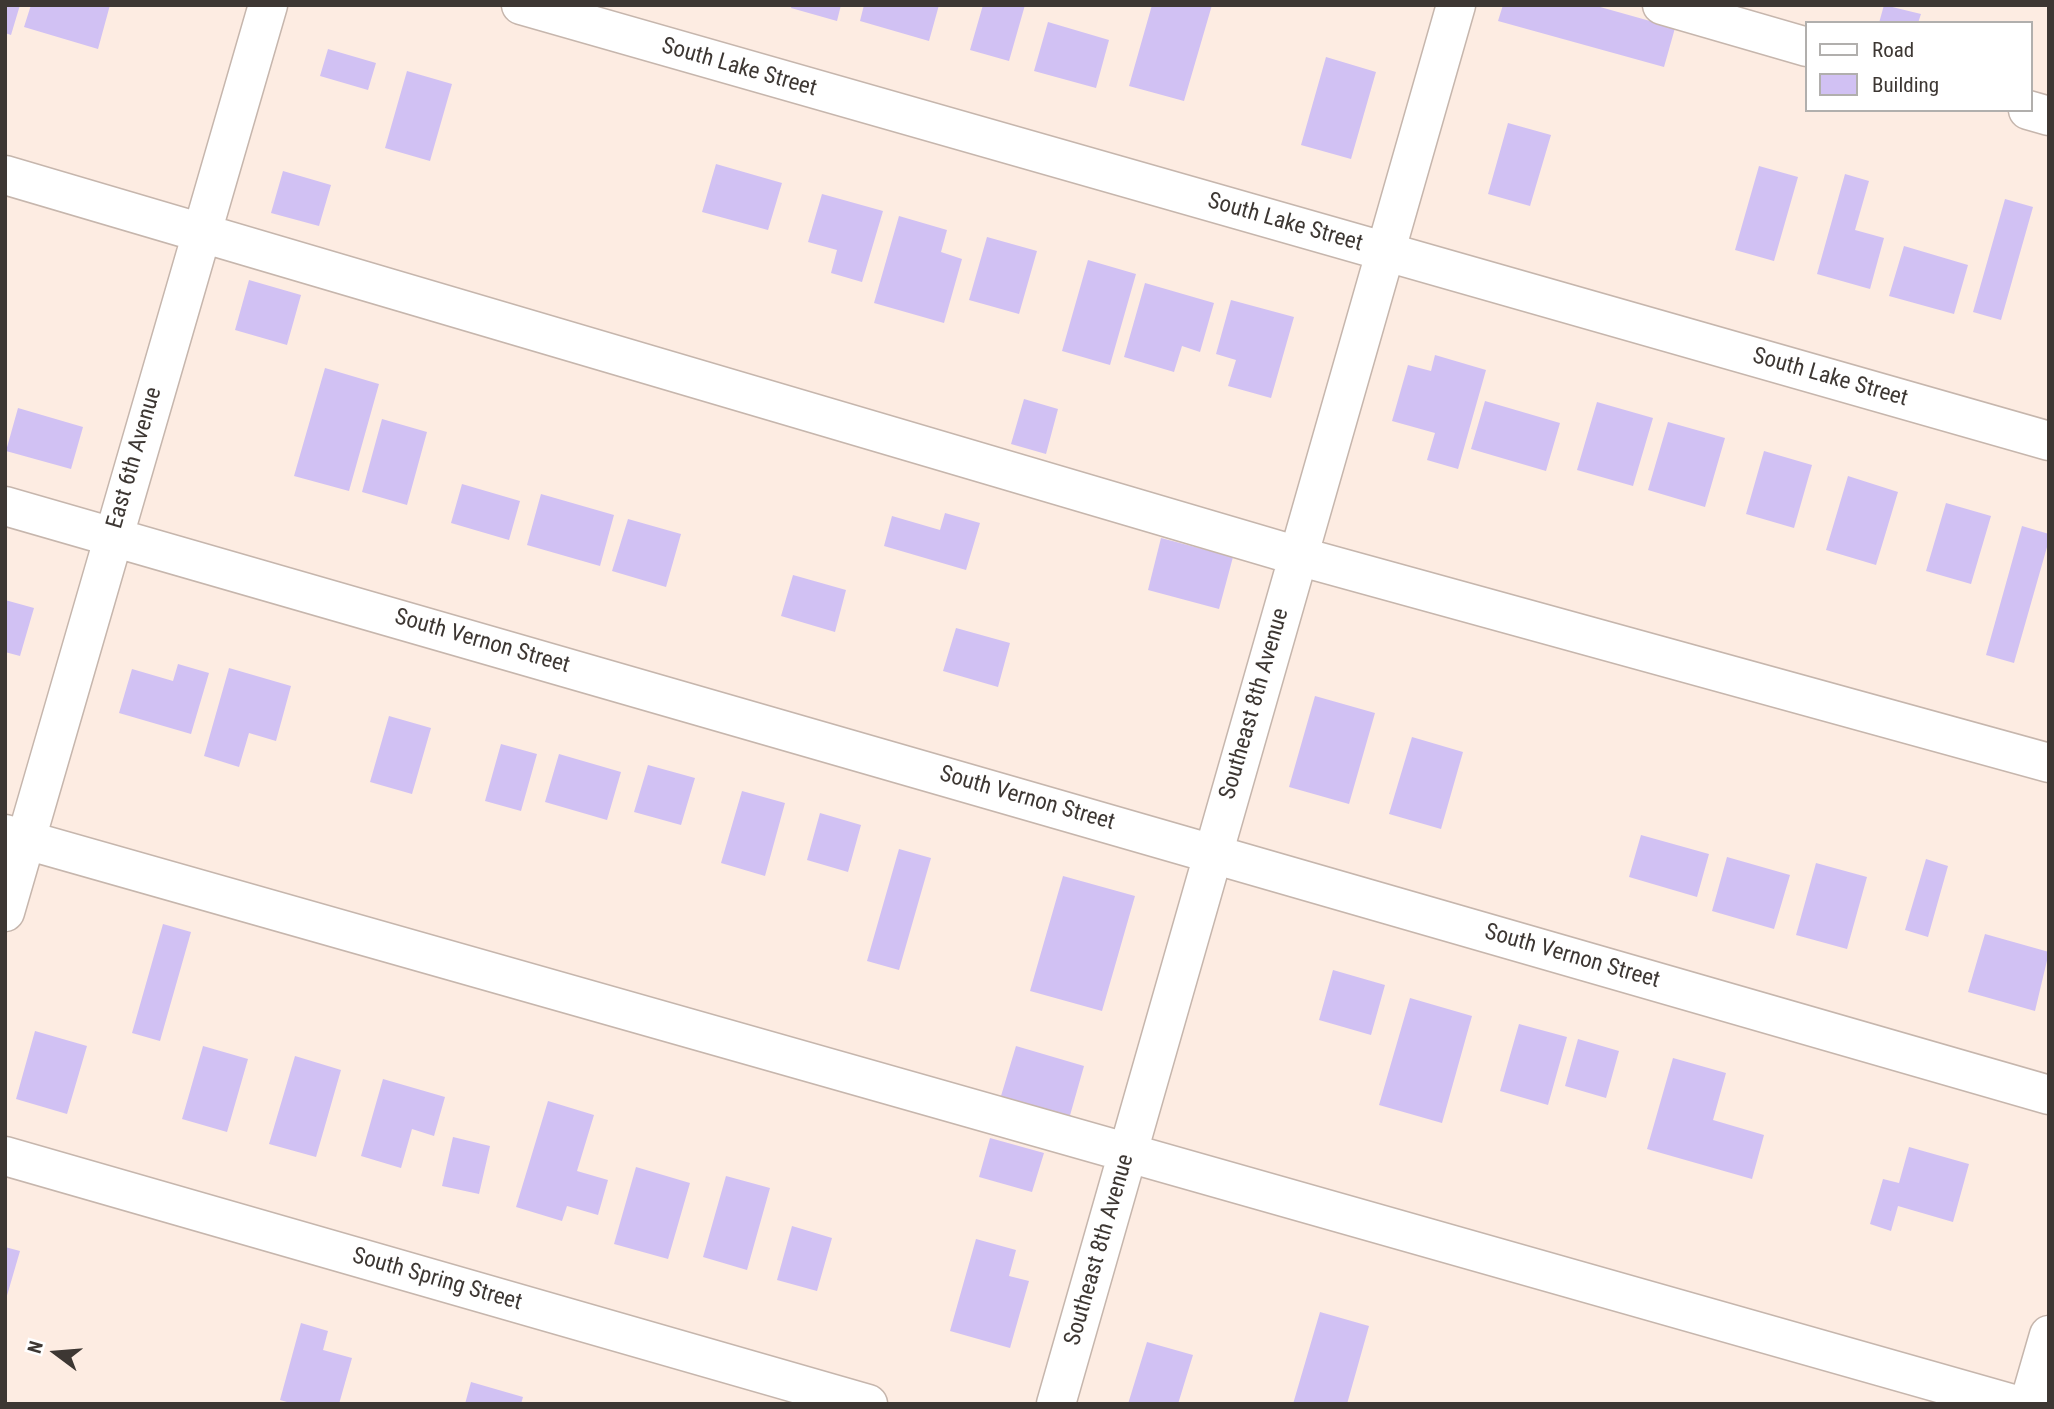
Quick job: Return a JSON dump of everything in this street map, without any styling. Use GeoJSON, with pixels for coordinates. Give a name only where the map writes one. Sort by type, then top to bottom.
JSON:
{"type":"FeatureCollection","features":[{"type":"Feature","properties":{"kind":"street","name":"East 6th Avenue"},"geometry":{"type":"LineString","coordinates":[[5,912],[16,836],[113,536],[268,5]]}},
{"type":"Feature","properties":{"kind":"street","name":"South Lake Street"},"geometry":{"type":"LineString","coordinates":[[520,5],[2049,441]]}},
{"type":"Feature","properties":{"kind":"street","name":"Southeast 8th Avenue"},"geometry":{"type":"LineString","coordinates":[[1056,1404],[1456,5]]}},
{"type":"Feature","properties":{"kind":"street"},"geometry":{"type":"LineString","coordinates":[[1662,5],[1806,47]]}},
{"type":"Feature","properties":{"kind":"street"},"geometry":{"type":"LineString","coordinates":[[5,175],[1298,556],[2049,763]]}},
{"type":"Feature","properties":{"kind":"street","name":"South Vernon Street"},"geometry":{"type":"LineString","coordinates":[[5,506],[2049,1095]]}},
{"type":"Feature","properties":{"kind":"street"},"geometry":{"type":"LineString","coordinates":[[16,836],[2013,1404]]}},
{"type":"Feature","properties":{"kind":"street","name":"South Spring Street"},"geometry":{"type":"LineString","coordinates":[[5,1156],[868,1404]]}},
{"type":"Feature","properties":{"kind":"street"},"geometry":{"type":"LineString","coordinates":[[2029,1404],[2049,1335]]}},
{"type":"Feature","properties":{"kind":"building"},"geometry":{"type":"Polygon","coordinates":[[[5,5],[20,5],[11,35],[5,33],[5,5]]]}},
{"type":"Feature","properties":{"kind":"building"},"geometry":{"type":"Polygon","coordinates":[[[31,5],[110,5],[98,49],[24,27],[31,5]]]}},
{"type":"Feature","properties":{"kind":"building"},"geometry":{"type":"Polygon","coordinates":[[[792,5],[841,5],[837,21],[791,8],[792,5]]]}},
{"type":"Feature","properties":{"kind":"building"},"geometry":{"type":"Polygon","coordinates":[[[864,5],[939,5],[929,41],[860,21],[864,5]]]}},
{"type":"Feature","properties":{"kind":"building"},"geometry":{"type":"Polygon","coordinates":[[[983,5],[1025,5],[1009,61],[970,50],[983,5]]]}},
{"type":"Feature","properties":{"kind":"building"},"geometry":{"type":"Polygon","coordinates":[[[1152,5],[1212,5],[1184,101],[1129,86],[1152,5]]]}},
{"type":"Feature","properties":{"kind":"building"},"geometry":{"type":"Polygon","coordinates":[[[1503,5],[1593,5],[1675,28],[1664,67],[1498,21],[1503,5]]]}},
{"type":"Feature","properties":{"kind":"building"},"geometry":{"type":"Polygon","coordinates":[[[1884,5],[1921,14],[1919,21],[1880,21],[1884,5]]]}},
{"type":"Feature","properties":{"kind":"building"},"geometry":{"type":"Polygon","coordinates":[[[1048,22],[1109,40],[1096,88],[1034,71],[1048,22]]]}},
{"type":"Feature","properties":{"kind":"building"},"geometry":{"type":"Polygon","coordinates":[[[328,49],[376,63],[368,90],[320,76],[328,49]]]}},
{"type":"Feature","properties":{"kind":"building"},"geometry":{"type":"Polygon","coordinates":[[[1326,57],[1376,72],[1351,159],[1301,145],[1326,57]]]}},
{"type":"Feature","properties":{"kind":"building"},"geometry":{"type":"Polygon","coordinates":[[[407,71],[452,84],[430,161],[385,148],[407,71]]]}},
{"type":"Feature","properties":{"kind":"building"},"geometry":{"type":"Polygon","coordinates":[[[1508,123],[1551,135],[1530,206],[1488,194],[1508,123]]]}},
{"type":"Feature","properties":{"kind":"building"},"geometry":{"type":"Polygon","coordinates":[[[716,164],[782,183],[768,230],[702,212],[716,164]]]}},
{"type":"Feature","properties":{"kind":"building"},"geometry":{"type":"Polygon","coordinates":[[[1759,166],[1798,177],[1774,261],[1735,250],[1759,166]]]}},
{"type":"Feature","properties":{"kind":"building"},"geometry":{"type":"Polygon","coordinates":[[[283,171],[331,185],[319,226],[271,213],[283,171]]]}},
{"type":"Feature","properties":{"kind":"building"},"geometry":{"type":"Polygon","coordinates":[[[1845,174],[1869,181],[1855,230],[1884,238],[1870,289],[1817,274],[1845,174]]]}},
{"type":"Feature","properties":{"kind":"building"},"geometry":{"type":"Polygon","coordinates":[[[822,194],[883,211],[862,282],[831,273],[837,250],[808,242],[822,194]]]}},
{"type":"Feature","properties":{"kind":"building"},"geometry":{"type":"Polygon","coordinates":[[[2005,199],[2033,207],[2001,320],[1973,312],[2005,199]]]}},
{"type":"Feature","properties":{"kind":"building"},"geometry":{"type":"Polygon","coordinates":[[[899,216],[947,230],[941,252],[962,259],[944,323],[874,303],[899,216]]]}},
{"type":"Feature","properties":{"kind":"building"},"geometry":{"type":"Polygon","coordinates":[[[987,237],[1037,251],[1019,314],[969,300],[987,237]]]}},
{"type":"Feature","properties":{"kind":"building"},"geometry":{"type":"Polygon","coordinates":[[[1904,246],[1968,265],[1954,314],[1889,296],[1904,246]]]}},
{"type":"Feature","properties":{"kind":"building"},"geometry":{"type":"Polygon","coordinates":[[[1088,260],[1136,274],[1110,365],[1062,351],[1088,260]]]}},
{"type":"Feature","properties":{"kind":"building"},"geometry":{"type":"Polygon","coordinates":[[[249,280],[301,295],[287,345],[235,330],[249,280]]]}},
{"type":"Feature","properties":{"kind":"building"},"geometry":{"type":"Polygon","coordinates":[[[1145,283],[1214,303],[1200,352],[1182,346],[1174,372],[1124,357],[1145,283]]]}},
{"type":"Feature","properties":{"kind":"building"},"geometry":{"type":"Polygon","coordinates":[[[1231,300],[1294,317],[1271,398],[1228,386],[1236,360],[1216,354],[1231,300]]]}},
{"type":"Feature","properties":{"kind":"building"},"geometry":{"type":"Polygon","coordinates":[[[1435,355],[1486,370],[1458,469],[1427,460],[1435,433],[1392,421],[1408,365],[1431,371],[1435,355]]]}},
{"type":"Feature","properties":{"kind":"building"},"geometry":{"type":"Polygon","coordinates":[[[325,368],[379,384],[349,491],[294,476],[325,368]]]}},
{"type":"Feature","properties":{"kind":"building"},"geometry":{"type":"Polygon","coordinates":[[[1024,399],[1058,409],[1046,454],[1011,444],[1024,399]]]}},
{"type":"Feature","properties":{"kind":"building"},"geometry":{"type":"Polygon","coordinates":[[[1485,401],[1560,423],[1546,471],[1471,449],[1485,401]]]}},
{"type":"Feature","properties":{"kind":"building"},"geometry":{"type":"Polygon","coordinates":[[[1597,402],[1653,418],[1633,486],[1577,470],[1597,402]]]}},
{"type":"Feature","properties":{"kind":"building"},"geometry":{"type":"Polygon","coordinates":[[[18,408],[83,427],[71,469],[6,451],[18,408]]]}},
{"type":"Feature","properties":{"kind":"building"},"geometry":{"type":"Polygon","coordinates":[[[382,419],[427,432],[407,505],[362,492],[382,419]]]}},
{"type":"Feature","properties":{"kind":"building"},"geometry":{"type":"Polygon","coordinates":[[[1668,422],[1725,438],[1705,507],[1648,490],[1668,422]]]}},
{"type":"Feature","properties":{"kind":"building"},"geometry":{"type":"Polygon","coordinates":[[[1764,451],[1812,465],[1794,528],[1746,514],[1764,451]]]}},
{"type":"Feature","properties":{"kind":"building"},"geometry":{"type":"Polygon","coordinates":[[[1848,476],[1898,492],[1876,565],[1826,550],[1848,476]]]}},
{"type":"Feature","properties":{"kind":"building"},"geometry":{"type":"Polygon","coordinates":[[[462,484],[520,501],[509,540],[451,523],[462,484]]]}},
{"type":"Feature","properties":{"kind":"building"},"geometry":{"type":"Polygon","coordinates":[[[541,494],[614,515],[600,566],[527,545],[541,494]]]}},
{"type":"Feature","properties":{"kind":"building"},"geometry":{"type":"Polygon","coordinates":[[[1946,503],[1991,516],[1971,584],[1926,571],[1946,503]]]}},
{"type":"Feature","properties":{"kind":"building"},"geometry":{"type":"Polygon","coordinates":[[[945,513],[980,523],[966,570],[884,546],[892,516],[940,530],[945,513]]]}},
{"type":"Feature","properties":{"kind":"building"},"geometry":{"type":"Polygon","coordinates":[[[628,519],[681,534],[666,587],[612,571],[628,519]]]}},
{"type":"Feature","properties":{"kind":"building"},"geometry":{"type":"Polygon","coordinates":[[[2022,526],[2049,534],[2049,540],[2014,663],[1986,655],[2022,526]]]}},
{"type":"Feature","properties":{"kind":"building"},"geometry":{"type":"Polygon","coordinates":[[[1161,538],[1233,557],[1219,609],[1148,590],[1161,538]]]}},
{"type":"Feature","properties":{"kind":"building"},"geometry":{"type":"Polygon","coordinates":[[[793,575],[846,590],[835,632],[781,616],[793,575]]]}},
{"type":"Feature","properties":{"kind":"building"},"geometry":{"type":"Polygon","coordinates":[[[5,600],[34,608],[20,656],[5,652],[5,600]]]}},
{"type":"Feature","properties":{"kind":"building"},"geometry":{"type":"Polygon","coordinates":[[[956,628],[1010,643],[998,687],[943,671],[956,628]]]}},
{"type":"Feature","properties":{"kind":"building"},"geometry":{"type":"Polygon","coordinates":[[[178,664],[209,673],[191,734],[119,713],[132,669],[173,681],[178,664]]]}},
{"type":"Feature","properties":{"kind":"building"},"geometry":{"type":"Polygon","coordinates":[[[229,668],[291,686],[276,741],[249,733],[239,767],[204,756],[229,668]]]}},
{"type":"Feature","properties":{"kind":"building"},"geometry":{"type":"Polygon","coordinates":[[[1315,696],[1375,713],[1349,804],[1289,787],[1315,696]]]}},
{"type":"Feature","properties":{"kind":"building"},"geometry":{"type":"Polygon","coordinates":[[[389,716],[431,728],[412,794],[370,782],[389,716]]]}},
{"type":"Feature","properties":{"kind":"building"},"geometry":{"type":"Polygon","coordinates":[[[1412,737],[1463,752],[1441,829],[1389,814],[1412,737]]]}},
{"type":"Feature","properties":{"kind":"building"},"geometry":{"type":"Polygon","coordinates":[[[501,744],[537,754],[521,811],[485,801],[501,744]]]}},
{"type":"Feature","properties":{"kind":"building"},"geometry":{"type":"Polygon","coordinates":[[[559,754],[621,772],[607,820],[545,802],[559,754]]]}},
{"type":"Feature","properties":{"kind":"building"},"geometry":{"type":"Polygon","coordinates":[[[648,765],[695,778],[681,825],[634,812],[648,765]]]}},
{"type":"Feature","properties":{"kind":"building"},"geometry":{"type":"Polygon","coordinates":[[[742,791],[785,803],[765,876],[721,863],[742,791]]]}},
{"type":"Feature","properties":{"kind":"building"},"geometry":{"type":"Polygon","coordinates":[[[820,813],[861,825],[848,872],[807,860],[820,813]]]}},
{"type":"Feature","properties":{"kind":"building"},"geometry":{"type":"Polygon","coordinates":[[[1641,835],[1709,854],[1697,897],[1629,877],[1641,835]]]}},
{"type":"Feature","properties":{"kind":"building"},"geometry":{"type":"Polygon","coordinates":[[[899,849],[931,858],[899,970],[867,961],[899,849]]]}},
{"type":"Feature","properties":{"kind":"building"},"geometry":{"type":"Polygon","coordinates":[[[1727,857],[1790,875],[1774,929],[1712,911],[1727,857]]]}},
{"type":"Feature","properties":{"kind":"building"},"geometry":{"type":"Polygon","coordinates":[[[1926,859],[1948,866],[1928,937],[1905,930],[1926,859]]]}},
{"type":"Feature","properties":{"kind":"building"},"geometry":{"type":"Polygon","coordinates":[[[1816,863],[1867,877],[1847,949],[1796,935],[1816,863]]]}},
{"type":"Feature","properties":{"kind":"building"},"geometry":{"type":"Polygon","coordinates":[[[1063,876],[1135,896],[1102,1011],[1030,991],[1063,876]]]}},
{"type":"Feature","properties":{"kind":"building"},"geometry":{"type":"Polygon","coordinates":[[[163,924],[191,932],[160,1041],[132,1033],[163,924]]]}},
{"type":"Feature","properties":{"kind":"building"},"geometry":{"type":"Polygon","coordinates":[[[1985,934],[2049,952],[2035,1011],[1968,992],[1985,934]]]}},
{"type":"Feature","properties":{"kind":"building"},"geometry":{"type":"Polygon","coordinates":[[[1333,970],[1385,985],[1371,1035],[1319,1020],[1333,970]]]}},
{"type":"Feature","properties":{"kind":"building"},"geometry":{"type":"Polygon","coordinates":[[[1410,998],[1472,1016],[1442,1123],[1379,1105],[1410,998]]]}},
{"type":"Feature","properties":{"kind":"building"},"geometry":{"type":"Polygon","coordinates":[[[1519,1024],[1567,1037],[1548,1105],[1500,1091],[1519,1024]]]}},
{"type":"Feature","properties":{"kind":"building"},"geometry":{"type":"Polygon","coordinates":[[[35,1031],[87,1046],[67,1114],[16,1099],[35,1031]]]}},
{"type":"Feature","properties":{"kind":"building"},"geometry":{"type":"Polygon","coordinates":[[[1578,1039],[1619,1051],[1606,1098],[1565,1086],[1578,1039]]]}},
{"type":"Feature","properties":{"kind":"building"},"geometry":{"type":"Polygon","coordinates":[[[203,1046],[248,1059],[227,1132],[182,1119],[203,1046]]]}},
{"type":"Feature","properties":{"kind":"building"},"geometry":{"type":"Polygon","coordinates":[[[1016,1046],[1084,1066],[1067,1126],[998,1106],[1016,1046]]]}},
{"type":"Feature","properties":{"kind":"building"},"geometry":{"type":"Polygon","coordinates":[[[295,1056],[341,1070],[316,1157],[269,1144],[295,1056]]]}},
{"type":"Feature","properties":{"kind":"building"},"geometry":{"type":"Polygon","coordinates":[[[1673,1058],[1726,1073],[1713,1120],[1764,1135],[1752,1179],[1647,1149],[1673,1058]]]}},
{"type":"Feature","properties":{"kind":"building"},"geometry":{"type":"Polygon","coordinates":[[[383,1079],[445,1097],[434,1136],[412,1129],[401,1168],[361,1156],[383,1079]]]}},
{"type":"Feature","properties":{"kind":"building"},"geometry":{"type":"Polygon","coordinates":[[[548,1101],[594,1115],[577,1171],[608,1180],[598,1215],[567,1206],[562,1221],[516,1207],[548,1101]]]}},
{"type":"Feature","properties":{"kind":"building"},"geometry":{"type":"Polygon","coordinates":[[[453,1137],[490,1146],[479,1194],[442,1186],[453,1137]]]}},
{"type":"Feature","properties":{"kind":"building"},"geometry":{"type":"Polygon","coordinates":[[[990,1138],[1044,1153],[1032,1192],[979,1177],[990,1138]]]}},
{"type":"Feature","properties":{"kind":"building"},"geometry":{"type":"Polygon","coordinates":[[[1909,1147],[1969,1164],[1953,1222],[1898,1206],[1891,1231],[1870,1224],[1883,1179],[1899,1183],[1909,1147]]]}},
{"type":"Feature","properties":{"kind":"building"},"geometry":{"type":"Polygon","coordinates":[[[636,1167],[690,1183],[668,1259],[614,1244],[636,1167]]]}},
{"type":"Feature","properties":{"kind":"building"},"geometry":{"type":"Polygon","coordinates":[[[726,1176],[770,1188],[747,1270],[703,1257],[726,1176]]]}},
{"type":"Feature","properties":{"kind":"building"},"geometry":{"type":"Polygon","coordinates":[[[792,1226],[832,1238],[817,1291],[777,1280],[792,1226]]]}},
{"type":"Feature","properties":{"kind":"building"},"geometry":{"type":"Polygon","coordinates":[[[976,1239],[1016,1250],[1009,1276],[1029,1281],[1010,1348],[950,1331],[976,1239]]]}},
{"type":"Feature","properties":{"kind":"building"},"geometry":{"type":"Polygon","coordinates":[[[5,1247],[20,1251],[6,1299],[5,1298],[5,1247]]]}},
{"type":"Feature","properties":{"kind":"building"},"geometry":{"type":"Polygon","coordinates":[[[1320,1312],[1369,1326],[1347,1404],[1293,1404],[1320,1312]]]}},
{"type":"Feature","properties":{"kind":"building"},"geometry":{"type":"Polygon","coordinates":[[[301,1323],[328,1331],[323,1350],[352,1358],[339,1404],[294,1404],[280,1400],[301,1323]]]}},
{"type":"Feature","properties":{"kind":"building"},"geometry":{"type":"Polygon","coordinates":[[[1147,1342],[1193,1355],[1178,1404],[1128,1404],[1147,1342]]]}},
{"type":"Feature","properties":{"kind":"building"},"geometry":{"type":"Polygon","coordinates":[[[471,1382],[523,1397],[521,1404],[465,1404],[471,1382]]]}}]}
